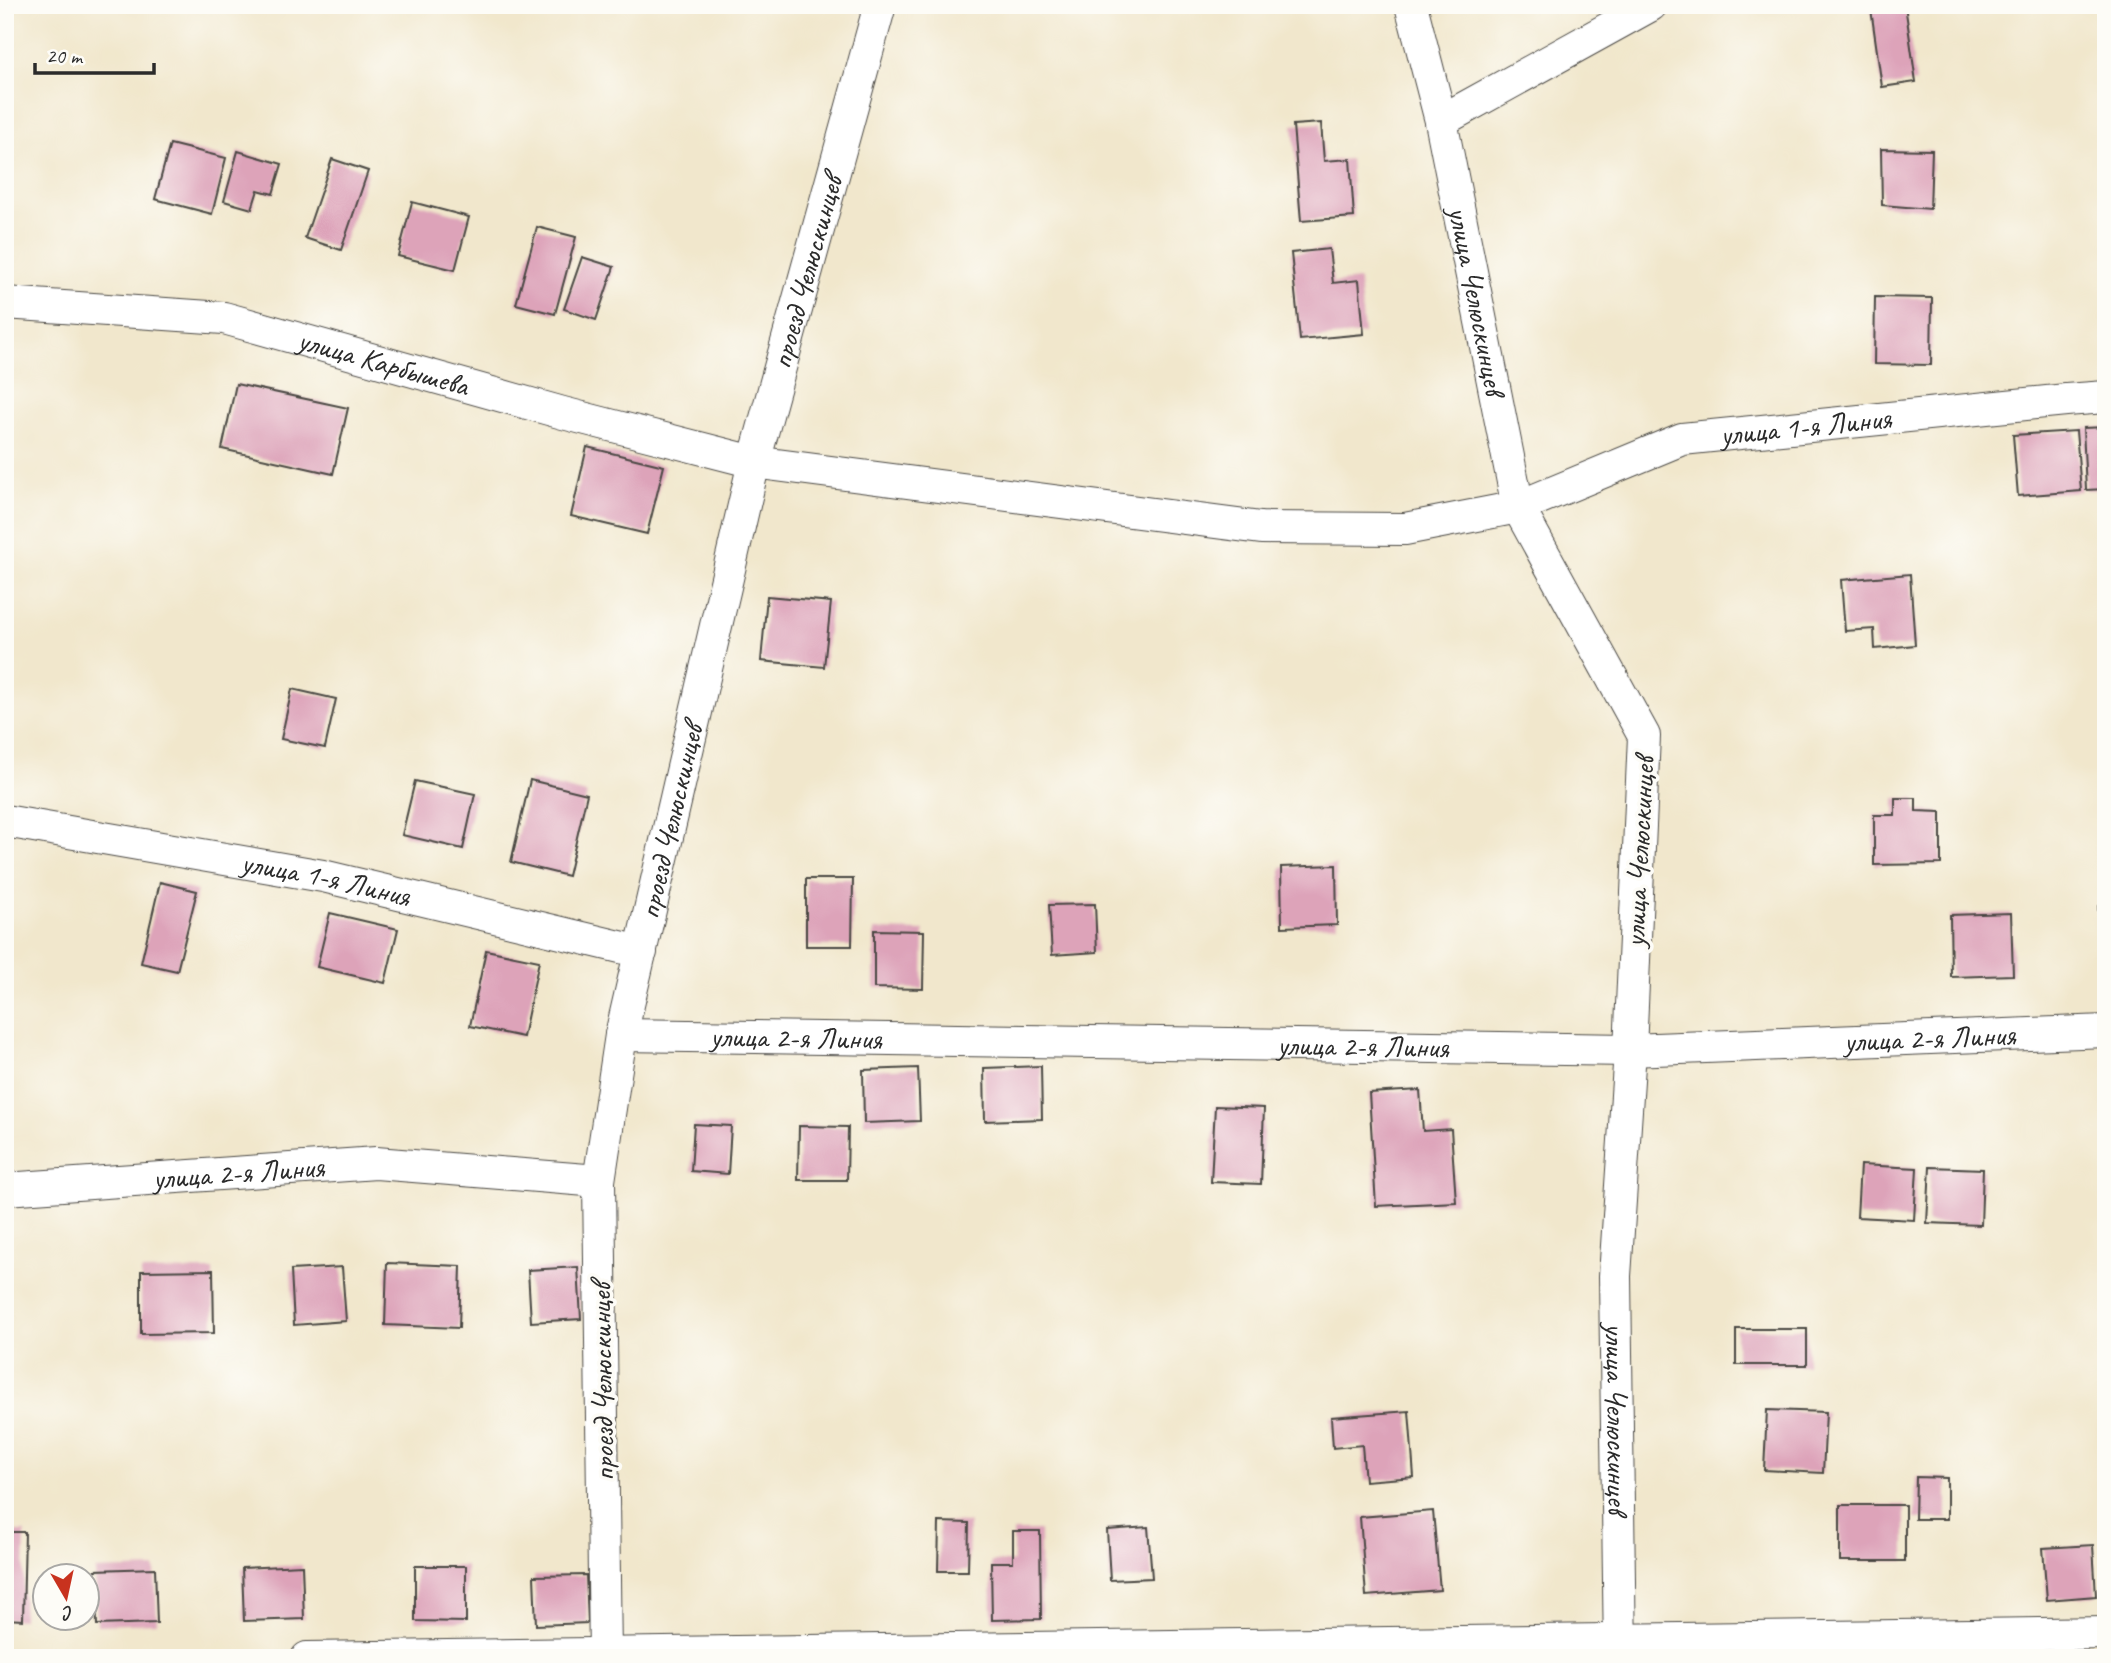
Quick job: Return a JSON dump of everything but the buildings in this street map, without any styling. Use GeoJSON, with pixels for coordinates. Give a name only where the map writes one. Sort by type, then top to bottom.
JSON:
{"type":"FeatureCollection","features":[{"type":"Feature","properties":{"kind":"street","name":"проезд Челюскинцев"},"geometry":{"type":"LineString","coordinates":[[605,1656],[599,1181],[621,1035],[754,462],[880,5]]}},
{"type":"Feature","properties":{"kind":"street","name":"улица Челюскинцев"},"geometry":{"type":"LineString","coordinates":[[1410,5],[1441,121],[1518,507],[1644,736],[1630,1050],[1615,1276],[1620,1649]]}},
{"type":"Feature","properties":{"kind":"street"},"geometry":{"type":"LineString","coordinates":[[1441,121],[1651,5]]}},
{"type":"Feature","properties":{"kind":"street","name":"улица Карбышева"},"geometry":{"type":"LineString","coordinates":[[5,303],[224,318],[550,409],[754,462],[1261,528],[1405,529],[1518,507]]}},
{"type":"Feature","properties":{"kind":"street","name":"улица 1-я Линия"},"geometry":{"type":"LineString","coordinates":[[1518,507],[1682,439],[2106,397]]}},
{"type":"Feature","properties":{"kind":"street","name":"улица 1-я Линия"},"geometry":{"type":"LineString","coordinates":[[5,821],[323,876],[641,952]]}},
{"type":"Feature","properties":{"kind":"street","name":"улица 2-я Линия"},"geometry":{"type":"LineString","coordinates":[[621,1035],[1630,1050],[2106,1031]]}},
{"type":"Feature","properties":{"kind":"street","name":"улица 2-я Линия"},"geometry":{"type":"LineString","coordinates":[[5,1189],[376,1163],[599,1181]]}},
{"type":"Feature","properties":{"kind":"street"},"geometry":{"type":"LineString","coordinates":[[307,1658],[1620,1649],[2106,1633]]}}]}
